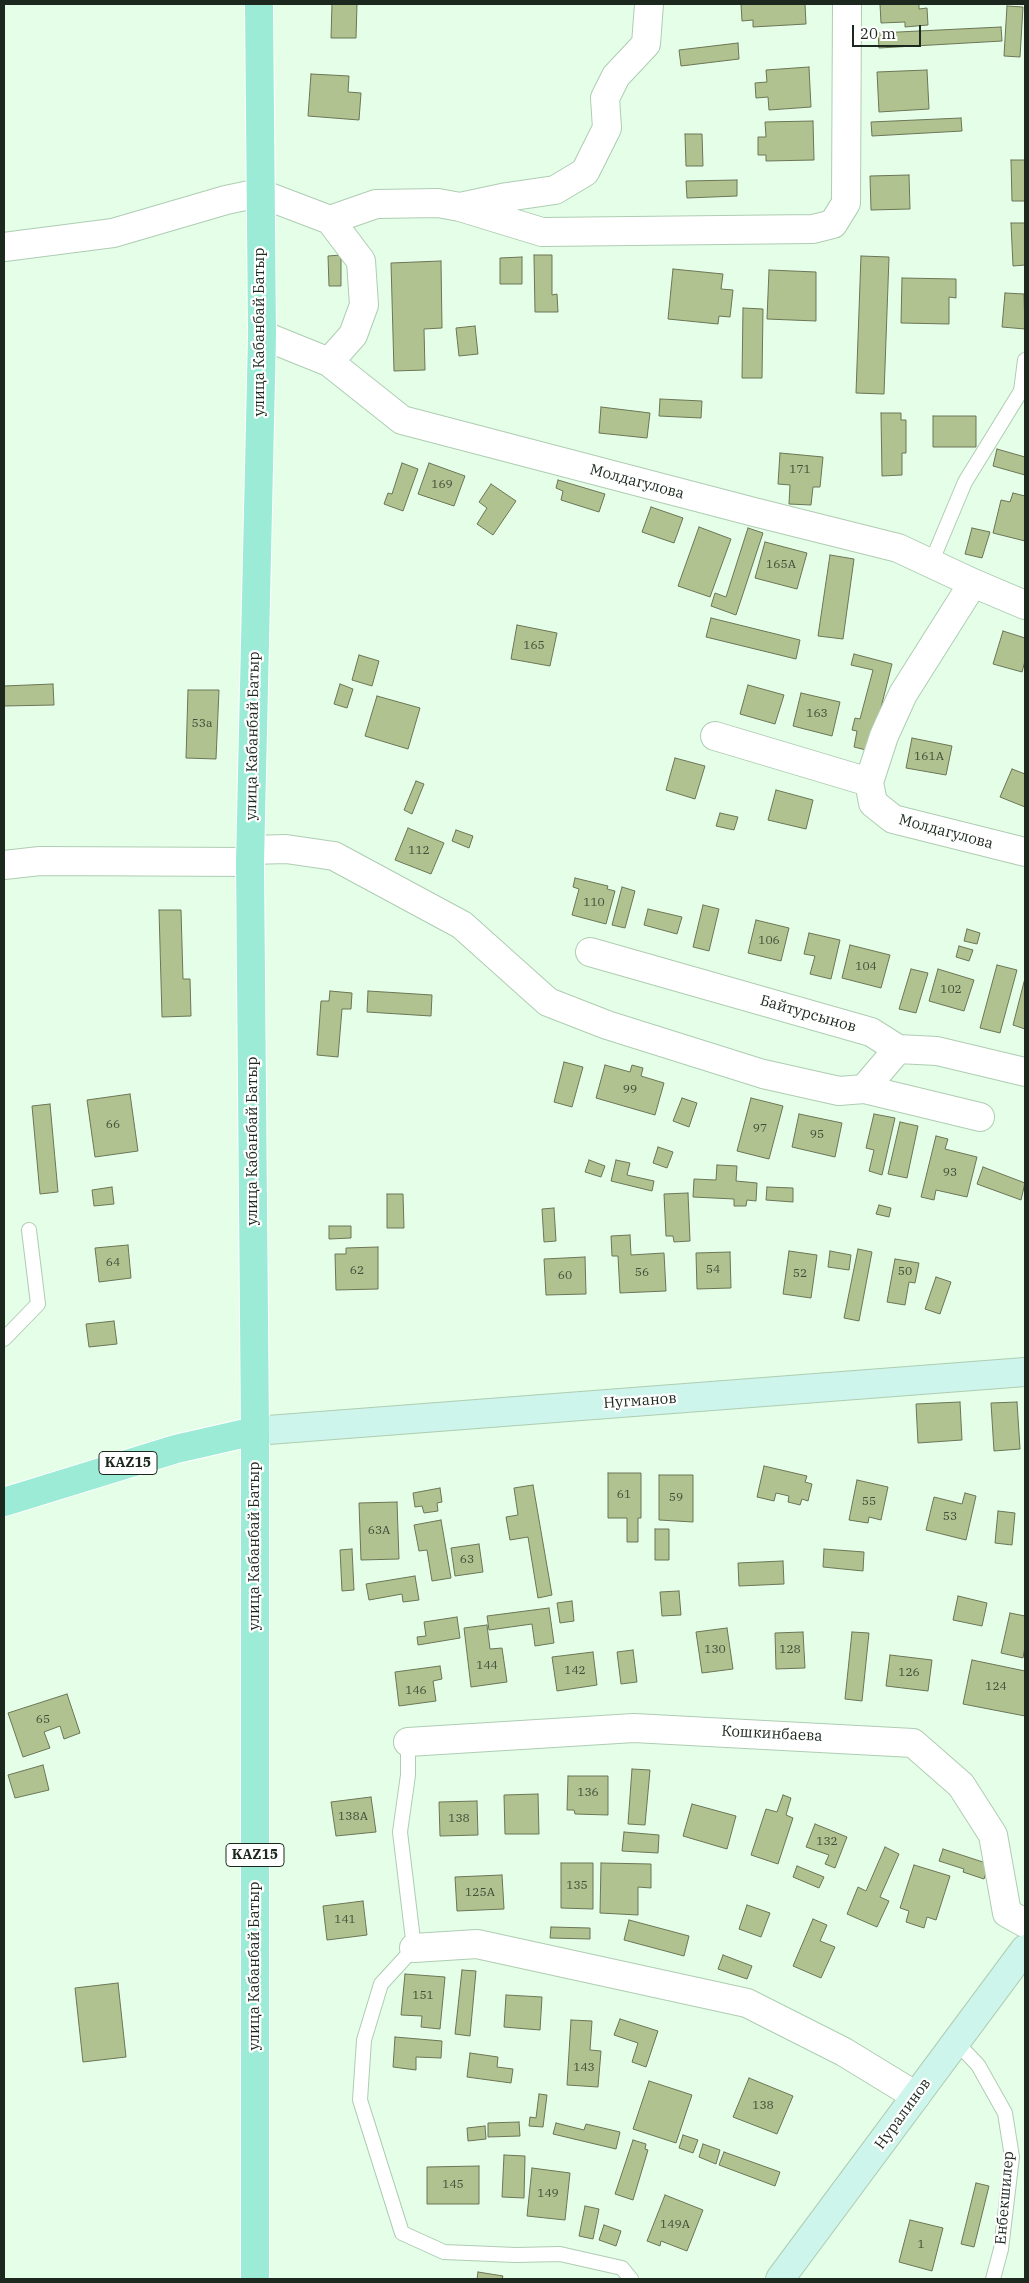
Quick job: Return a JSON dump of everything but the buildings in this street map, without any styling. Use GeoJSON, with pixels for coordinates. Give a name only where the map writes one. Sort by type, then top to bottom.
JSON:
{"type":"FeatureCollection","features":[{"type":"Feature","properties":{"kind":"main road","name":"улица Кабанбай Батыр"},"geometry":{"type":"LineString","coordinates":[[255,2279],[255,1431],[251,856],[262,335],[259,4]]}},
{"type":"Feature","properties":{"kind":"main road","name":"Нугманов"},"geometry":{"type":"LineString","coordinates":[[255,1431],[1025,1372]]}},
{"type":"Feature","properties":{"kind":"main road","name":"KAZ15"},"geometry":{"type":"LineString","coordinates":[[4,1502],[176,1448],[255,1431]]}},
{"type":"Feature","properties":{"kind":"main road","name":"Нуралинов"},"geometry":{"type":"LineString","coordinates":[[780,2279],[1025,1949]]}},
{"type":"Feature","properties":{"kind":"street"},"geometry":{"type":"LineString","coordinates":[[460,207],[507,197],[555,190],[585,172],[607,128],[604,98],[616,76],[646,44],[649,4]]}},
{"type":"Feature","properties":{"kind":"street"},"geometry":{"type":"LineString","coordinates":[[330,220],[376,204],[438,203],[460,207],[542,232],[812,229],[833,224],[846,203],[847,4]]}},
{"type":"Feature","properties":{"kind":"street"},"geometry":{"type":"LineString","coordinates":[[4,247],[16,247],[113,233],[226,200],[260,193],[330,220],[361,261],[364,305],[353,335],[329,362]]}},
{"type":"Feature","properties":{"kind":"street","name":"Молдагулова"},"geometry":{"type":"LineString","coordinates":[[262,335],[329,362],[402,420],[898,548],[1025,605]]}},
{"type":"Feature","properties":{"kind":"street"},"geometry":{"type":"LineString","coordinates":[[715,736],[869,782],[884,736],[903,694],[973,583]]}},
{"type":"Feature","properties":{"kind":"street","name":"Молдагулова"},"geometry":{"type":"LineString","coordinates":[[869,782],[873,804],[893,819],[1025,852]]}},
{"type":"Feature","properties":{"kind":"street"},"geometry":{"type":"LineString","coordinates":[[4,865],[40,861],[251,856],[286,849],[334,856],[462,925],[548,1002],[565,1009],[607,1025],[763,1074],[839,1091],[864,1089],[980,1117]]}},
{"type":"Feature","properties":{"kind":"street","name":"Байтурсынов"},"geometry":{"type":"LineString","coordinates":[[590,952],[871,1032],[898,1049],[937,1051],[1025,1072]]}},
{"type":"Feature","properties":{"kind":"street"},"geometry":{"type":"LineString","coordinates":[[864,1089],[898,1049]]}},
{"type":"Feature","properties":{"kind":"street","name":"Кошкинбаева"},"geometry":{"type":"LineString","coordinates":[[408,1742],[634,1728],[913,1743],[961,1785],[993,1835],[1007,1913],[1025,1923]]}},
{"type":"Feature","properties":{"kind":"street"},"geometry":{"type":"LineString","coordinates":[[414,1948],[477,1944],[747,2003],[844,2052],[916,2096]]}},
{"type":"Feature","properties":{"kind":"lane"},"geometry":{"type":"LineString","coordinates":[[931,563],[965,482],[1021,391],[1025,360]]}},
{"type":"Feature","properties":{"kind":"lane"},"geometry":{"type":"LineString","coordinates":[[4,1339],[38,1304],[28,1230]]}},
{"type":"Feature","properties":{"kind":"lane"},"geometry":{"type":"LineString","coordinates":[[408,1742],[408,1775],[400,1832],[414,1948],[381,1984],[364,2040],[360,2100],[402,2233],[444,2252],[516,2255],[560,2254],[622,2268],[631,2279]]}},
{"type":"Feature","properties":{"kind":"lane","name":"Енбекшилер"},"geometry":{"type":"LineString","coordinates":[[956,2042],[978,2065],[1005,2113],[1012,2157],[1001,2249],[993,2279]]}}]}
